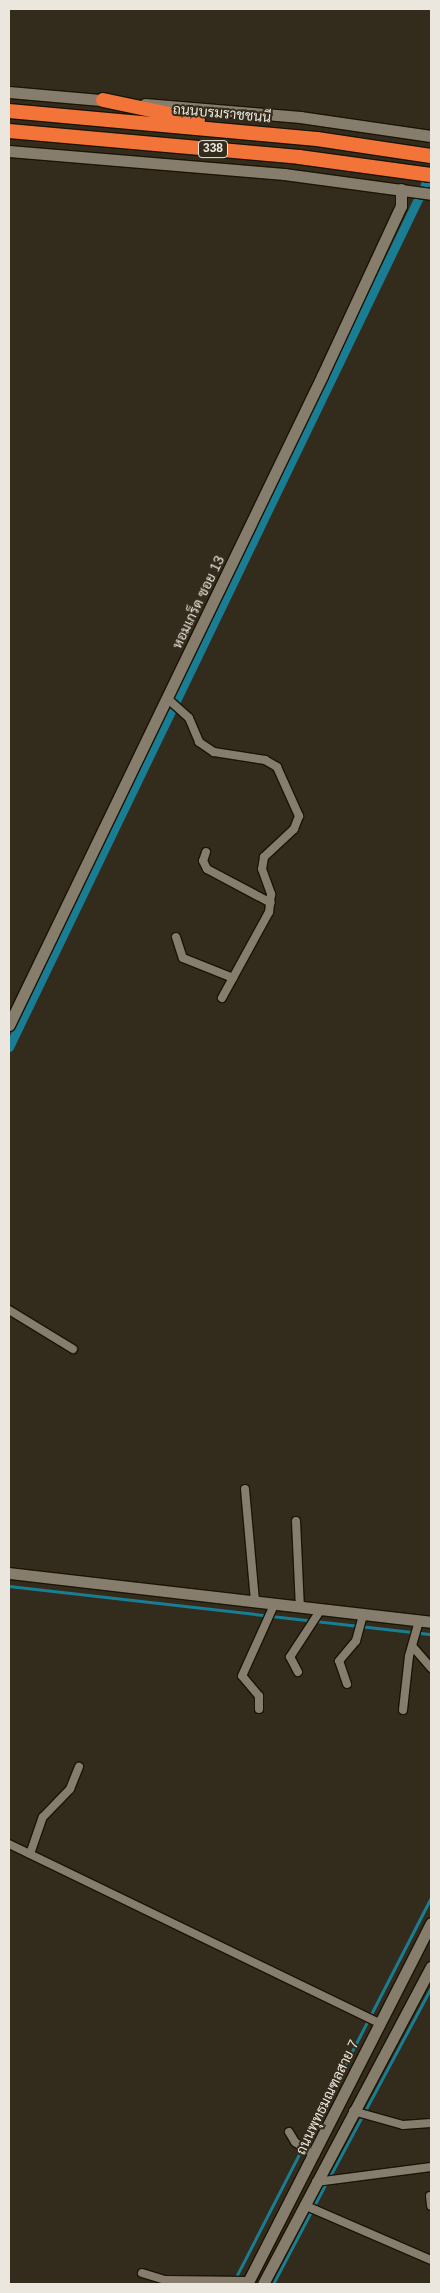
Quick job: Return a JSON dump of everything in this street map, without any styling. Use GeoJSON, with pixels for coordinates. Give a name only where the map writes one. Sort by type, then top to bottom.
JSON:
{"type":"FeatureCollection","features":[{"type":"Feature","properties":{"kind":"highway"},"geometry":{"type":"LineString","coordinates":[[103,100],[262,133]]}},
{"type":"Feature","properties":{"kind":"highway","name":"ถนนบรมราชชนนี"},"geometry":{"type":"LineString","coordinates":[[9,110],[262,133],[427,155]]}},
{"type":"Feature","properties":{"kind":"highway","name":"338"},"geometry":{"type":"LineString","coordinates":[[9,131],[299,157],[431,175]]}},
{"type":"Feature","properties":{"kind":"main road"},"geometry":{"type":"LineString","coordinates":[[9,92],[300,117],[431,135]]}},
{"type":"Feature","properties":{"kind":"main road"},"geometry":{"type":"LineString","coordinates":[[9,151],[247,170],[431,194]]}},
{"type":"Feature","properties":{"kind":"main road","name":"หอมเกร็ด ซอย 13"},"geometry":{"type":"LineString","coordinates":[[9,1025],[172,703],[401,206],[401,189]]}},
{"type":"Feature","properties":{"kind":"main road"},"geometry":{"type":"LineString","coordinates":[[9,1573],[255,1602],[274,1608],[300,1608],[317,1618],[362,1618],[426,1622]]}},
{"type":"Feature","properties":{"kind":"main road","name":"ถนนพุทธมณฑลสาย 7"},"geometry":{"type":"LineString","coordinates":[[245,2282],[431,1922]]}},
{"type":"Feature","properties":{"kind":"main road","name":"ถนนพุทธมณฑลสาย 7"},"geometry":{"type":"LineString","coordinates":[[262,2284],[319,2182],[431,1967]]}},
{"type":"Feature","properties":{"kind":"street"},"geometry":{"type":"LineString","coordinates":[[172,703],[189,718],[199,742],[214,752],[265,760],[281,771],[299,820],[262,863],[271,903],[222,998]]}},
{"type":"Feature","properties":{"kind":"street"},"geometry":{"type":"LineString","coordinates":[[206,852],[203,861],[207,869],[271,903]]}},
{"type":"Feature","properties":{"kind":"street"},"geometry":{"type":"LineString","coordinates":[[176,937],[183,958],[233,978]]}},
{"type":"Feature","properties":{"kind":"street"},"geometry":{"type":"LineString","coordinates":[[9,1310],[73,1349]]}},
{"type":"Feature","properties":{"kind":"street"},"geometry":{"type":"LineString","coordinates":[[245,1489],[255,1602]]}},
{"type":"Feature","properties":{"kind":"street"},"geometry":{"type":"LineString","coordinates":[[296,1520],[300,1608]]}},
{"type":"Feature","properties":{"kind":"street"},"geometry":{"type":"LineString","coordinates":[[259,1709],[259,1696],[242,1676],[270,1621],[274,1608]]}},
{"type":"Feature","properties":{"kind":"street"},"geometry":{"type":"LineString","coordinates":[[298,1672],[290,1657],[317,1618]]}},
{"type":"Feature","properties":{"kind":"street"},"geometry":{"type":"LineString","coordinates":[[348,1684],[339,1661],[360,1632],[362,1618]]}},
{"type":"Feature","properties":{"kind":"street"},"geometry":{"type":"LineString","coordinates":[[403,1710],[415,1643],[426,1622]]}},
{"type":"Feature","properties":{"kind":"street"},"geometry":{"type":"LineString","coordinates":[[415,1643],[431,1668]]}},
{"type":"Feature","properties":{"kind":"street"},"geometry":{"type":"LineString","coordinates":[[30,1854],[43,1817],[70,1789],[79,1767]]}},
{"type":"Feature","properties":{"kind":"street"},"geometry":{"type":"LineString","coordinates":[[9,1844],[378,2022]]}},
{"type":"Feature","properties":{"kind":"street"},"geometry":{"type":"LineString","coordinates":[[355,2111],[403,2125],[431,2123]]}},
{"type":"Feature","properties":{"kind":"street"},"geometry":{"type":"LineString","coordinates":[[289,2132],[295,2142],[311,2152]]}},
{"type":"Feature","properties":{"kind":"street"},"geometry":{"type":"LineString","coordinates":[[319,2182],[431,2167]]}},
{"type":"Feature","properties":{"kind":"street"},"geometry":{"type":"LineString","coordinates":[[430,2196],[431,2206]]}},
{"type":"Feature","properties":{"kind":"street"},"geometry":{"type":"LineString","coordinates":[[306,2205],[431,2260]]}},
{"type":"Feature","properties":{"kind":"street"},"geometry":{"type":"LineString","coordinates":[[142,2273],[173,2281],[229,2279],[245,2282]]}},
{"type":"Feature","properties":{"kind":"waterway"},"geometry":{"type":"LineString","coordinates":[[9,1047],[431,172]]}},
{"type":"Feature","properties":{"kind":"waterway"},"geometry":{"type":"LineString","coordinates":[[9,1586],[431,1634]]}},
{"type":"Feature","properties":{"kind":"waterway"},"geometry":{"type":"LineString","coordinates":[[235,2279],[431,1898]]}},
{"type":"Feature","properties":{"kind":"waterway"},"geometry":{"type":"LineString","coordinates":[[329,2178],[431,1988]]}},
{"type":"Feature","properties":{"kind":"waterway"},"geometry":{"type":"LineString","coordinates":[[273,2284],[326,2183]]}}]}
